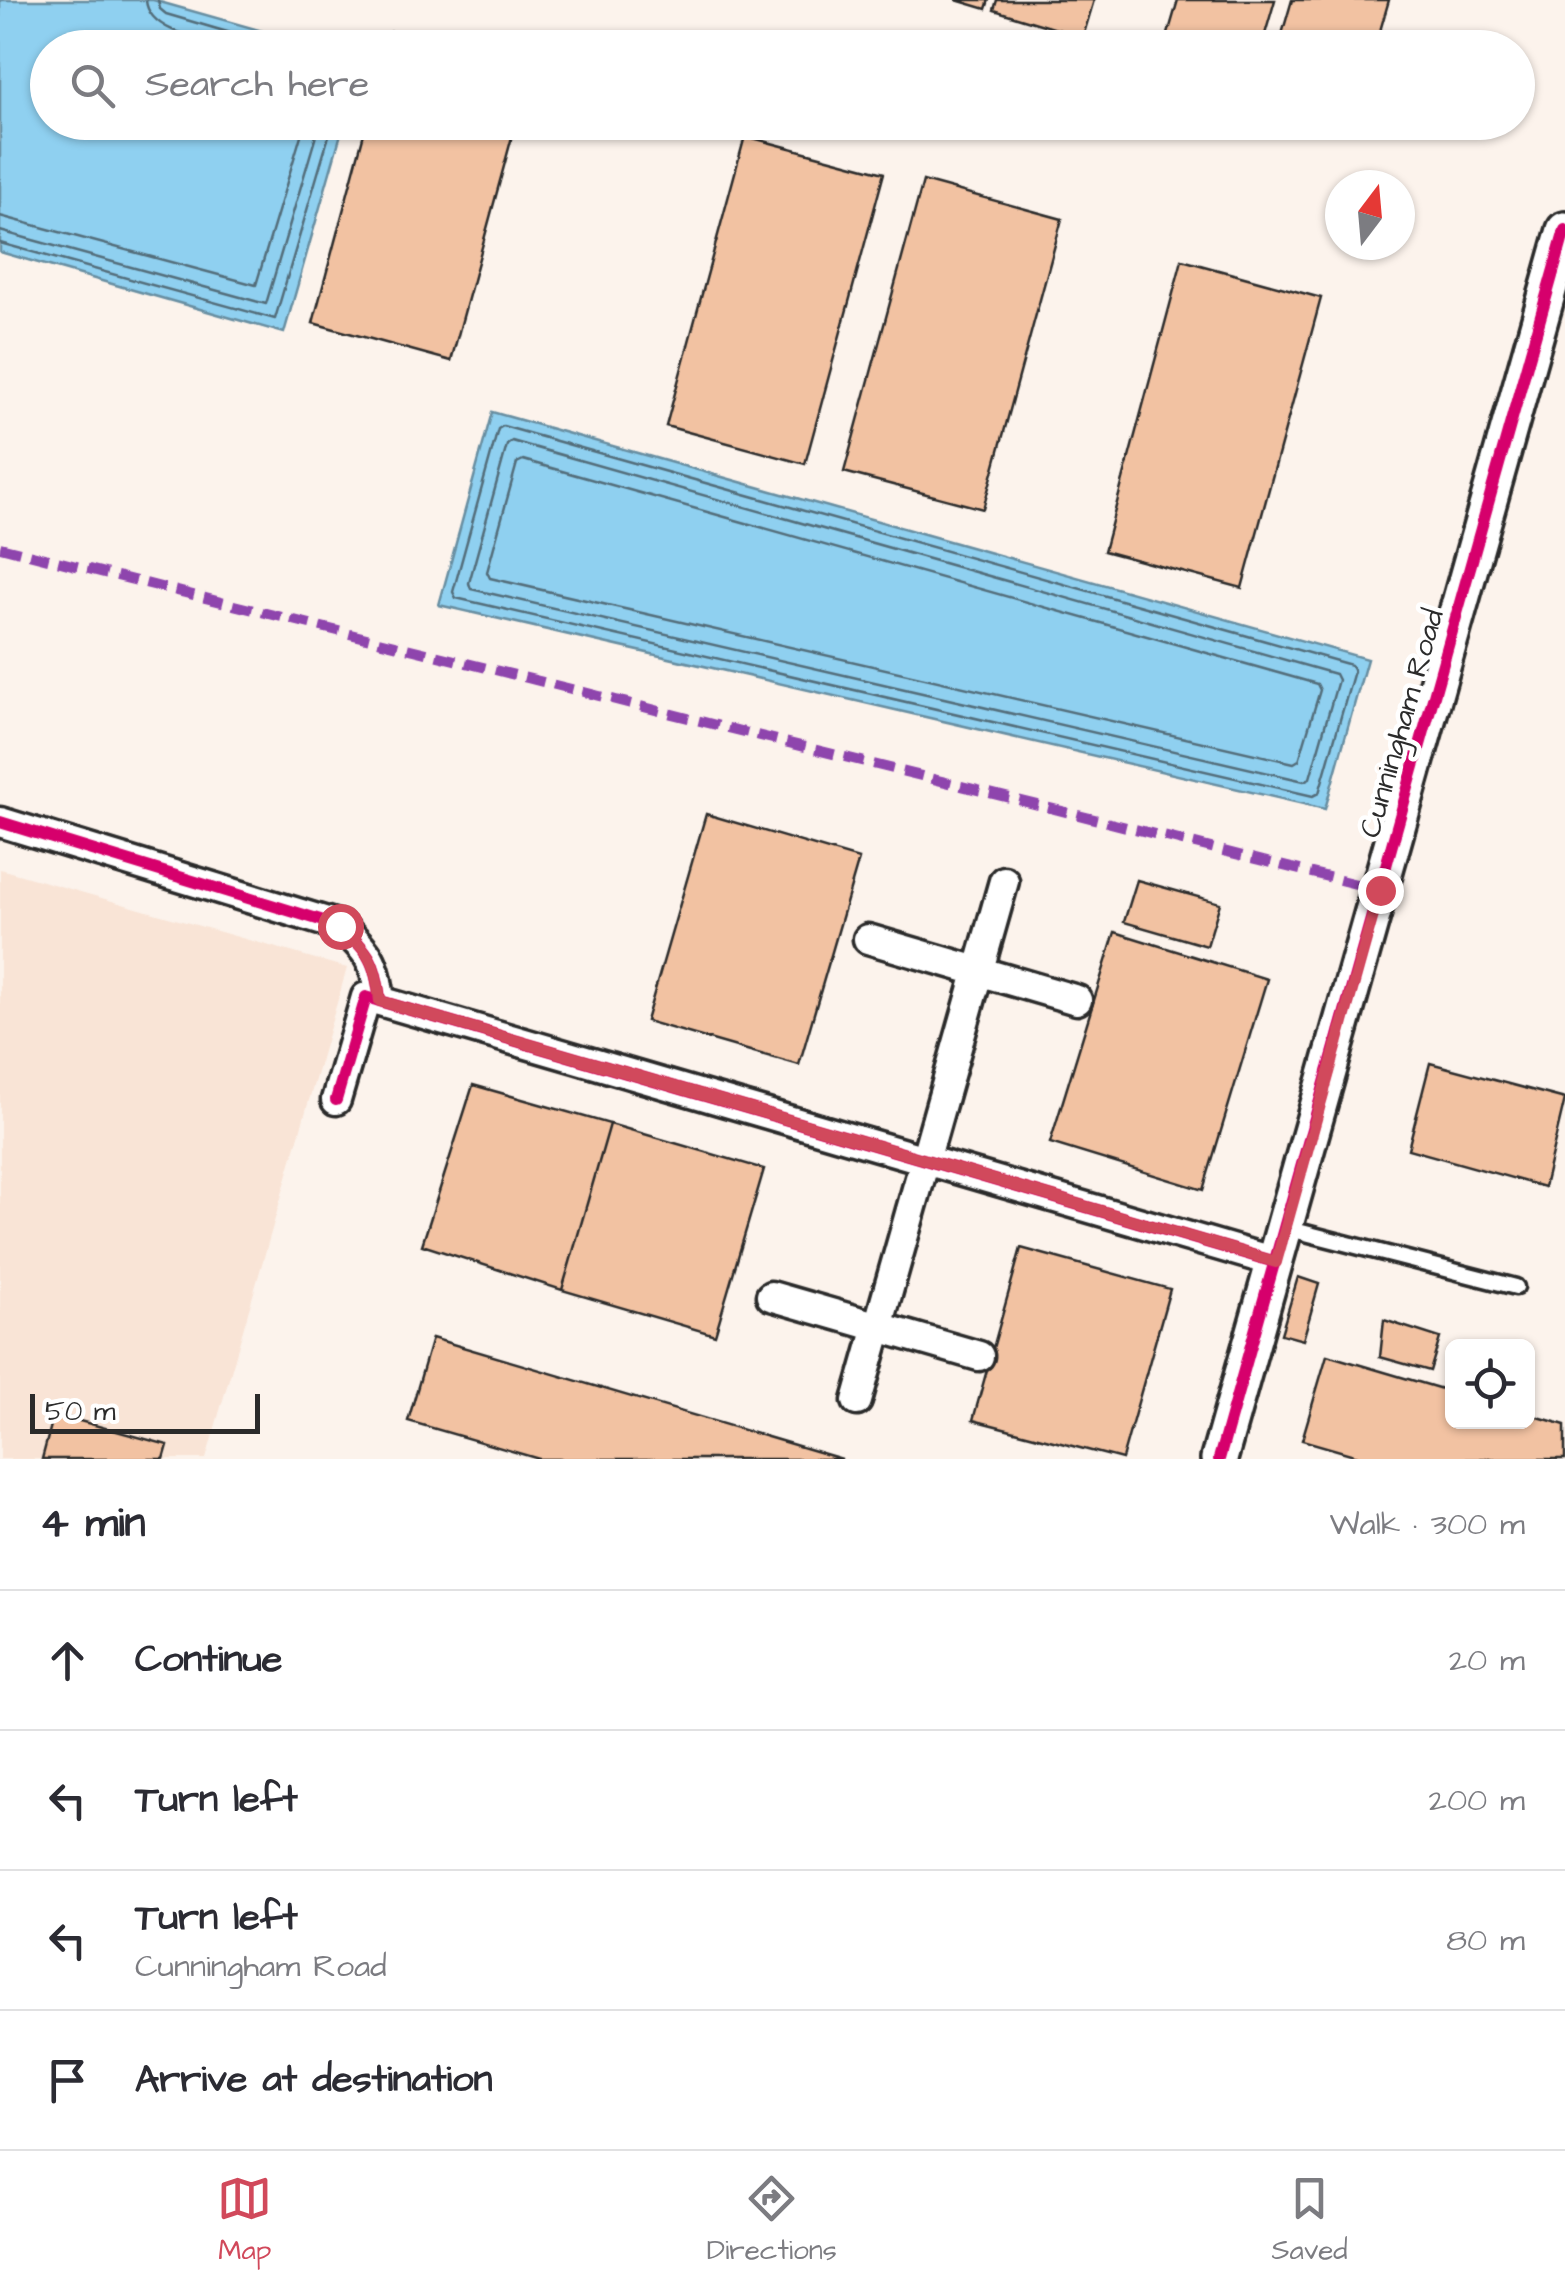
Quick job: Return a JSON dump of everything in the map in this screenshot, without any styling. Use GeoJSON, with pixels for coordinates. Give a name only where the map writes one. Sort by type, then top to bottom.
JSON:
{"type":"FeatureCollection","features":[{"type":"Feature","properties":{"kind":"street","name":"Cunningham Road"},"geometry":{"type":"LineString","coordinates":[[1219,1459],[1565,230]]}},
{"type":"Feature","properties":{"kind":"street"},"geometry":{"type":"LineString","coordinates":[[0,822],[340,926],[366,948],[380,1001]]}},
{"type":"Feature","properties":{"kind":"street"},"geometry":{"type":"LineString","coordinates":[[856,1401],[1004,881]]}},
{"type":"Feature","properties":{"kind":"street"},"geometry":{"type":"LineString","coordinates":[[868,939],[1077,1000]]}},
{"type":"Feature","properties":{"kind":"street"},"geometry":{"type":"LineString","coordinates":[[336,1100],[366,997],[1276,1262]]}},
{"type":"Feature","properties":{"kind":"street"},"geometry":{"type":"LineString","coordinates":[[772,1296],[979,1356]]}},
{"type":"Feature","properties":{"kind":"lane"},"geometry":{"type":"LineString","coordinates":[[1285,1228],[1516,1287]]}},
{"type":"Feature","properties":{"kind":"shaded area"},"geometry":{"type":"Polygon","coordinates":[[[0,869],[347,968],[206,1459],[0,1459],[0,869]]]}},
{"type":"Feature","properties":{"kind":"water"},"geometry":{"type":"Polygon","coordinates":[[[0,0],[153,0],[259,30],[30,30],[30,140],[339,140],[284,333],[0,252],[0,0]]]}},
{"type":"Feature","properties":{"kind":"water"},"geometry":{"type":"Polygon","coordinates":[[[492,412],[1367,659],[1325,809],[439,605],[492,412]]]}},
{"type":"Feature","properties":{"kind":"building"},"geometry":{"type":"Polygon","coordinates":[[[956,0],[989,0],[986,9],[956,0]]]}},
{"type":"Feature","properties":{"kind":"building"},"geometry":{"type":"Polygon","coordinates":[[[997,0],[1094,0],[1085,30],[1060,30],[994,10],[997,0]]]}},
{"type":"Feature","properties":{"kind":"building"},"geometry":{"type":"Polygon","coordinates":[[[1178,0],[1275,0],[1266,30],[1169,30],[1178,0]]]}},
{"type":"Feature","properties":{"kind":"building"},"geometry":{"type":"Polygon","coordinates":[[[1292,0],[1389,0],[1380,30],[1283,30],[1292,0]]]}},
{"type":"Feature","properties":{"kind":"building"},"geometry":{"type":"Polygon","coordinates":[[[362,140],[511,140],[451,361],[313,323],[362,140]]]}},
{"type":"Feature","properties":{"kind":"building"},"geometry":{"type":"Polygon","coordinates":[[[744,140],[760,140],[884,173],[805,464],[666,426],[744,140]]]}},
{"type":"Feature","properties":{"kind":"building"},"geometry":{"type":"Polygon","coordinates":[[[923,181],[1062,219],[983,509],[844,472],[923,181]]]}},
{"type":"Feature","properties":{"kind":"building"},"geometry":{"type":"Polygon","coordinates":[[[1182,260],[1321,298],[1242,588],[1104,551],[1182,260]]]}},
{"type":"Feature","properties":{"kind":"building"},"geometry":{"type":"Polygon","coordinates":[[[706,814],[859,859],[799,1065],[646,1021],[706,814]]]}},
{"type":"Feature","properties":{"kind":"building"},"geometry":{"type":"Polygon","coordinates":[[[1137,880],[1220,903],[1207,946],[1124,922],[1137,880]]]}},
{"type":"Feature","properties":{"kind":"building"},"geometry":{"type":"Polygon","coordinates":[[[1115,932],[1267,979],[1203,1190],[1050,1143],[1115,932]]]}},
{"type":"Feature","properties":{"kind":"building"},"geometry":{"type":"Polygon","coordinates":[[[1430,1063],[1565,1099],[1544,1187],[1408,1149],[1430,1063]]]}},
{"type":"Feature","properties":{"kind":"building"},"geometry":{"type":"Polygon","coordinates":[[[473,1085],[610,1124],[562,1290],[422,1245],[473,1085]]]}},
{"type":"Feature","properties":{"kind":"building"},"geometry":{"type":"Polygon","coordinates":[[[610,1124],[764,1169],[715,1335],[562,1290],[610,1124]]]}},
{"type":"Feature","properties":{"kind":"building"},"geometry":{"type":"Polygon","coordinates":[[[1021,1248],[1170,1289],[1122,1459],[973,1420],[1021,1248]]]}},
{"type":"Feature","properties":{"kind":"building"},"geometry":{"type":"Polygon","coordinates":[[[1298,1277],[1319,1284],[1303,1340],[1281,1334],[1298,1277]]]}},
{"type":"Feature","properties":{"kind":"building"},"geometry":{"type":"Polygon","coordinates":[[[1384,1320],[1440,1338],[1430,1371],[1380,1357],[1384,1320]]]}},
{"type":"Feature","properties":{"kind":"building"},"geometry":{"type":"Polygon","coordinates":[[[432,1338],[842,1459],[539,1459],[408,1421],[432,1338]]]}},
{"type":"Feature","properties":{"kind":"building"},"geometry":{"type":"Polygon","coordinates":[[[1327,1355],[1445,1390],[1445,1429],[1535,1429],[1535,1416],[1565,1425],[1565,1459],[1368,1459],[1302,1440],[1327,1355]]]}},
{"type":"Feature","properties":{"kind":"building"},"geometry":{"type":"Polygon","coordinates":[[[54,1414],[168,1445],[164,1459],[42,1459],[54,1414]]]}},
{"type":"Feature","properties":{"kind":"marked path"},"geometry":{"type":"LineString","coordinates":[[0,547],[1380,890]]}},
{"type":"Feature","properties":{"kind":"cycle path"},"geometry":{"type":"LineString","coordinates":[[1219,1459],[1565,230]]}},
{"type":"Feature","properties":{"kind":"cycle path"},"geometry":{"type":"LineString","coordinates":[[0,822],[340,926],[369,958],[380,1001]]}},
{"type":"Feature","properties":{"kind":"cycle path"},"geometry":{"type":"LineString","coordinates":[[336,1100],[366,997],[1275,1262]]}},
{"type":"Feature","properties":{"kind":"route"},"geometry":{"type":"LineString","coordinates":[[340,926],[366,948],[380,1001],[1276,1262],[1380,890]]}}]}
